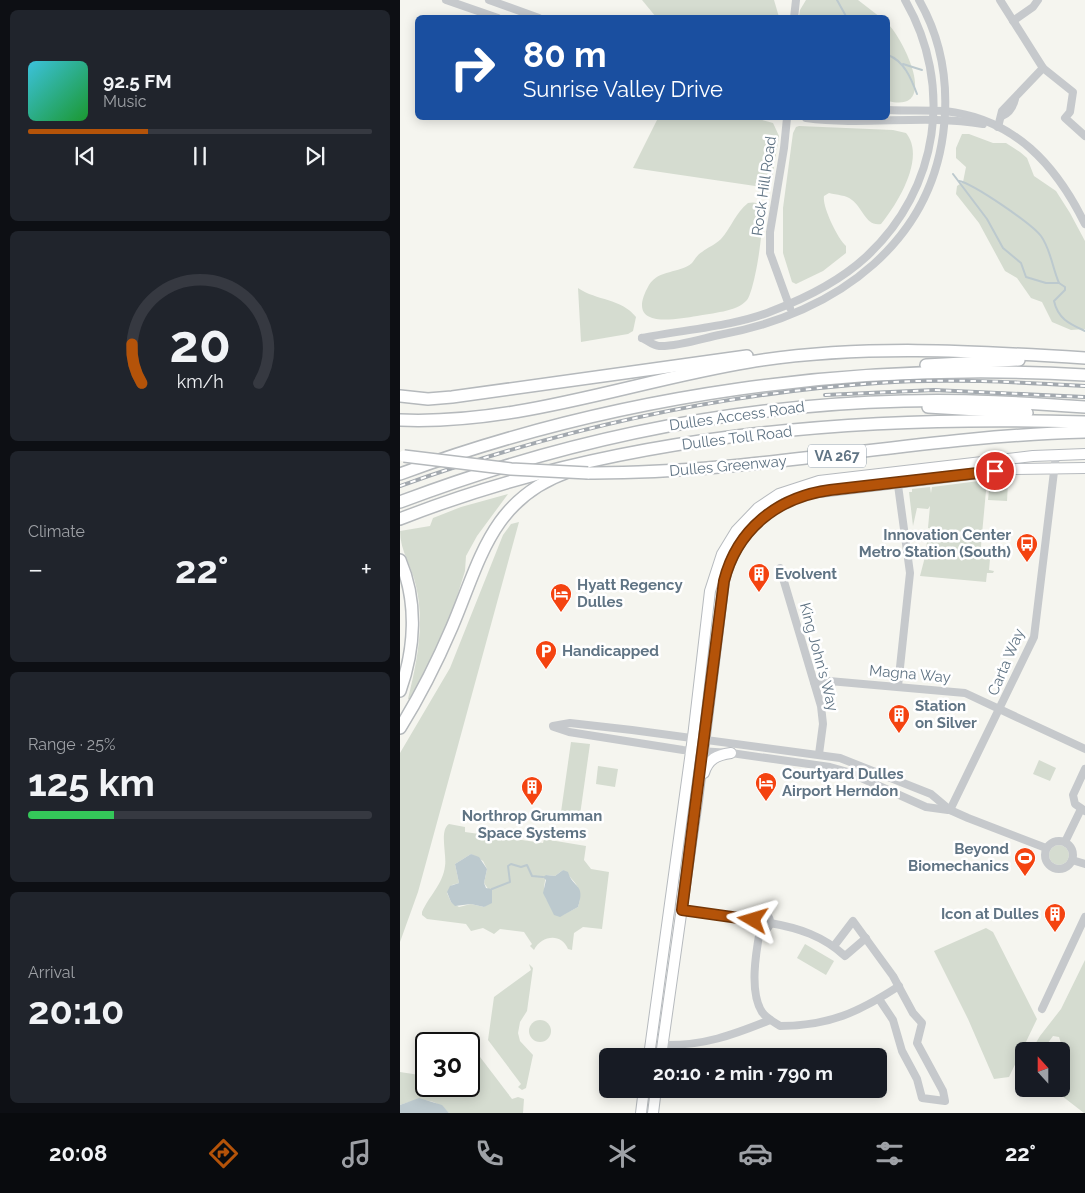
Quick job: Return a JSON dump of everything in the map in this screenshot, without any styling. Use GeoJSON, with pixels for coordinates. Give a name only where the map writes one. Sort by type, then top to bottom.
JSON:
{"type":"FeatureCollection","features":[{"type":"Feature","properties":{"kind":"highway"},"geometry":{"type":"LineString","coordinates":[[400,396],[428,399],[452,397],[728,357],[924,350],[1085,358]]}},
{"type":"Feature","properties":{"kind":"highway"},"geometry":{"type":"LineString","coordinates":[[400,420],[450,420],[514,412],[704,370],[791,356]]}},
{"type":"Feature","properties":{"kind":"highway"},"geometry":{"type":"LineString","coordinates":[[771,386],[809,377],[949,363],[1019,360],[1085,364]]}},
{"type":"Feature","properties":{"kind":"highway","name":"Dulles Access Road"},"geometry":{"type":"LineString","coordinates":[[400,474],[467,451],[559,424],[660,403],[771,386],[924,372],[992,371],[1085,375]]}},
{"type":"Feature","properties":{"kind":"highway","name":"Dulles Access Road"},"geometry":{"type":"LineString","coordinates":[[400,502],[517,463],[632,433],[736,415],[832,404],[948,400],[1085,407]]}},
{"type":"Feature","properties":{"kind":"highway"},"geometry":{"type":"LineString","coordinates":[[832,404],[1085,417]]}},
{"type":"Feature","properties":{"kind":"highway","name":"Dulles Toll Road"},"geometry":{"type":"LineString","coordinates":[[400,519],[530,475],[603,457],[771,433],[867,425],[964,421],[1085,422]]}},
{"type":"Feature","properties":{"kind":"highway","name":"Dulles Greenway"},"geometry":{"type":"LineString","coordinates":[[402,456],[511,469],[588,473],[654,473],[722,468],[1004,437],[1085,432]]}},
{"type":"Feature","properties":{"kind":"highway"},"geometry":{"type":"LineString","coordinates":[[400,728],[444,646],[487,541],[505,514],[530,491],[552,478],[638,452]]}},
{"type":"Feature","properties":{"kind":"highway"},"geometry":{"type":"LineString","coordinates":[[400,560],[410,593],[413,626],[410,654],[400,691]]}},
{"type":"Feature","properties":{"kind":"main road"},"geometry":{"type":"LineString","coordinates":[[662,1048],[704,751],[724,581],[731,558],[741,540],[761,519],[785,502],[798,496],[897,477],[1056,455],[1085,454]]}},
{"type":"Feature","properties":{"kind":"main road"},"geometry":{"type":"LineString","coordinates":[[650,1048],[693,737],[712,582],[722,554],[736,531],[758,508],[790,489],[819,481],[1055,467],[1085,468]]}},
{"type":"Feature","properties":{"kind":"main road"},"geometry":{"type":"LineString","coordinates":[[697,801],[708,764],[714,758],[731,753]]}},
{"type":"Feature","properties":{"kind":"main road"},"geometry":{"type":"LineString","coordinates":[[641,1113],[643,1098]]}},
{"type":"Feature","properties":{"kind":"main road"},"geometry":{"type":"LineString","coordinates":[[653,1113],[655,1098]]}},
{"type":"Feature","properties":{"kind":"street"},"geometry":{"type":"LineString","coordinates":[[446,0],[489,15]]}},
{"type":"Feature","properties":{"kind":"street"},"geometry":{"type":"LineString","coordinates":[[489,0],[531,15]]}},
{"type":"Feature","properties":{"kind":"street"},"geometry":{"type":"LineString","coordinates":[[794,15],[796,0]]}},
{"type":"Feature","properties":{"kind":"street"},"geometry":{"type":"LineString","coordinates":[[905,0],[918,25],[930,58],[934,115],[926,161],[920,178],[908,206],[888,234],[842,276],[788,304],[756,316],[642,338],[658,346],[745,330],[793,315],[858,279],[900,236],[922,203],[934,174],[945,120],[945,82],[940,52],[919,0]]}},
{"type":"Feature","properties":{"kind":"street"},"geometry":{"type":"LineString","coordinates":[[1000,0],[1043,68],[1073,92],[1070,112],[1065,118],[1085,136]]}},
{"type":"Feature","properties":{"kind":"street"},"geometry":{"type":"LineString","coordinates":[[1013,20],[1033,7],[1038,0]]}},
{"type":"Feature","properties":{"kind":"street"},"geometry":{"type":"LineString","coordinates":[[998,127],[1002,116],[1012,108],[1015,99],[1043,68]]}},
{"type":"Feature","properties":{"kind":"street"},"geometry":{"type":"LineString","coordinates":[[890,110],[934,115],[945,120],[998,127]]}},
{"type":"Feature","properties":{"kind":"street"},"geometry":{"type":"LineString","coordinates":[[890,118],[934,115],[945,112],[976,118],[998,127],[1026,145],[1052,169],[1068,191],[1085,224]]}},
{"type":"Feature","properties":{"kind":"street","name":"Rock Hill Road"},"geometry":{"type":"LineString","coordinates":[[787,120],[770,232],[770,253],[793,315]]}},
{"type":"Feature","properties":{"kind":"street"},"geometry":{"type":"LineString","coordinates":[[835,120],[864,120]]}},
{"type":"Feature","properties":{"kind":"street","name":"Carta Way"},"geometry":{"type":"LineString","coordinates":[[950,810],[1001,709],[1034,637],[1056,455]]}},
{"type":"Feature","properties":{"kind":"street"},"geometry":{"type":"LineString","coordinates":[[897,477],[910,573],[898,686]]}},
{"type":"Feature","properties":{"kind":"street","name":"King John's Way"},"geometry":{"type":"LineString","coordinates":[[780,568],[814,682],[823,724],[819,754]]}},
{"type":"Feature","properties":{"kind":"street","name":"Magna Way"},"geometry":{"type":"LineString","coordinates":[[814,682],[828,681],[898,686],[965,693],[1085,749]]}},
{"type":"Feature","properties":{"kind":"street"},"geometry":{"type":"LineString","coordinates":[[950,810],[931,794],[849,760],[705,738],[570,723],[553,726],[569,732],[691,750],[731,753],[839,770],[926,806],[950,810],[1046,848]]}},
{"type":"Feature","properties":{"kind":"street"},"geometry":{"type":"LineString","coordinates":[[1065,842],[1083,810],[1075,804],[1073,795],[1085,769]]}},
{"type":"Feature","properties":{"kind":"street"},"geometry":{"type":"LineString","coordinates":[[1065,842],[1052,842],[1046,848],[1046,861],[1053,867],[1062,868],[1072,860]]}},
{"type":"Feature","properties":{"kind":"street"},"geometry":{"type":"LineString","coordinates":[[1065,842],[1072,852],[1072,860]]}},
{"type":"Feature","properties":{"kind":"street"},"geometry":{"type":"LineString","coordinates":[[1072,860],[1085,864]]}},
{"type":"Feature","properties":{"kind":"street"},"geometry":{"type":"LineString","coordinates":[[669,909],[753,920]]}},
{"type":"Feature","properties":{"kind":"street"},"geometry":{"type":"LineString","coordinates":[[762,913],[767,916],[770,923],[767,928],[760,930],[754,926],[753,920],[755,916],[762,913]]}},
{"type":"Feature","properties":{"kind":"street"},"geometry":{"type":"LineString","coordinates":[[1042,1009],[1085,917]]}},
{"type":"Feature","properties":{"kind":"street"},"geometry":{"type":"LineString","coordinates":[[834,946],[853,921],[899,986],[913,1013],[922,1023],[918,1036],[918,1047],[928,1061],[943,1091],[945,1101],[922,1098],[917,1079],[902,1051],[893,1020],[879,999]]}},
{"type":"Feature","properties":{"kind":"street"},"geometry":{"type":"LineString","coordinates":[[770,923],[804,931],[834,946],[845,956],[866,938]]}},
{"type":"Feature","properties":{"kind":"street"},"geometry":{"type":"LineString","coordinates":[[760,930],[755,957],[756,988],[762,1012],[780,1026],[817,1024],[848,1015],[899,986]]}},
{"type":"Feature","properties":{"kind":"street"},"geometry":{"type":"LineString","coordinates":[[663,1045],[697,1044],[744,1032],[770,1020]]}},
{"type":"Feature","properties":{"kind":"shaded area"},"geometry":{"type":"Polygon","coordinates":[[[642,0],[774,0],[778,15],[654,15],[642,0]]]}},
{"type":"Feature","properties":{"kind":"shaded area"},"geometry":{"type":"Polygon","coordinates":[[[806,0],[858,0],[877,15],[799,15],[806,0]]]}},
{"type":"Feature","properties":{"kind":"shaded area"},"geometry":{"type":"Polygon","coordinates":[[[890,26],[902,45],[914,73],[915,87],[912,97],[904,102],[890,101],[890,26]]]}},
{"type":"Feature","properties":{"kind":"shaded area"},"geometry":{"type":"Polygon","coordinates":[[[657,120],[762,120],[773,123],[779,136],[772,179],[762,187],[633,168],[657,120]]]}},
{"type":"Feature","properties":{"kind":"shaded area"},"geometry":{"type":"Polygon","coordinates":[[[796,127],[893,130],[906,133],[911,143],[913,154],[911,167],[902,192],[881,224],[872,223],[868,220],[850,198],[829,193],[824,196],[825,207],[838,236],[846,246],[846,253],[823,271],[796,284],[792,282],[783,253],[783,208],[793,133],[796,127]]]}},
{"type":"Feature","properties":{"kind":"shaded area"},"geometry":{"type":"Polygon","coordinates":[[[962,134],[969,134],[993,143],[1006,143],[1020,152],[1027,158],[1034,176],[1056,191],[1070,213],[1085,241],[1085,329],[1071,330],[1052,322],[1042,302],[1031,298],[1017,278],[1005,271],[979,223],[956,194],[957,186],[963,182],[966,167],[956,158],[956,148],[962,134]]]}},
{"type":"Feature","properties":{"kind":"shaded area"},"geometry":{"type":"Polygon","coordinates":[[[748,203],[758,204],[761,207],[762,225],[756,269],[747,300],[730,310],[687,318],[664,320],[647,315],[642,309],[643,299],[653,280],[658,276],[681,269],[692,263],[699,254],[721,239],[740,211],[748,203]]]}},
{"type":"Feature","properties":{"kind":"shaded area"},"geometry":{"type":"Polygon","coordinates":[[[578,288],[623,306],[630,311],[636,317],[633,331],[628,334],[581,342],[578,288]]]}},
{"type":"Feature","properties":{"kind":"shaded area"},"geometry":{"type":"Polygon","coordinates":[[[1003,479],[1008,483],[1007,501],[988,500],[990,480],[1003,479]]]}},
{"type":"Feature","properties":{"kind":"shaded area"},"geometry":{"type":"Polygon","coordinates":[[[987,480],[982,534],[928,528],[930,506],[928,509],[917,508],[913,526],[909,492],[912,492],[912,489],[930,487],[931,493],[932,487],[987,480]]]}},
{"type":"Feature","properties":{"kind":"shaded area"},"geometry":{"type":"Polygon","coordinates":[[[508,494],[477,536],[466,556],[465,571],[449,622],[411,700],[408,699],[419,643],[420,614],[416,586],[404,552],[400,531],[430,526],[433,518],[461,507],[508,494]]]}},
{"type":"Feature","properties":{"kind":"shaded area"},"geometry":{"type":"Polygon","coordinates":[[[519,522],[418,892],[400,942],[400,753],[450,668],[503,535],[511,524],[519,522]]]}},
{"type":"Feature","properties":{"kind":"shaded area"},"geometry":{"type":"Polygon","coordinates":[[[928,531],[982,536],[980,556],[926,551],[928,531]]]}},
{"type":"Feature","properties":{"kind":"shaded area"},"geometry":{"type":"Polygon","coordinates":[[[926,553],[990,559],[989,570],[994,571],[993,573],[987,573],[986,582],[920,576],[926,553]]]}},
{"type":"Feature","properties":{"kind":"shaded area"},"geometry":{"type":"Polygon","coordinates":[[[571,742],[590,744],[580,815],[572,821],[564,818],[561,812],[571,742]]]}},
{"type":"Feature","properties":{"kind":"shaded area"},"geometry":{"type":"Polygon","coordinates":[[[1039,760],[1056,768],[1050,781],[1033,774],[1039,760]]]}},
{"type":"Feature","properties":{"kind":"shaded area"},"geometry":{"type":"Polygon","coordinates":[[[598,766],[618,769],[615,787],[596,784],[598,766]]]}},
{"type":"Feature","properties":{"kind":"shaded area"},"geometry":{"type":"Polygon","coordinates":[[[449,824],[465,827],[465,832],[543,843],[544,839],[586,846],[584,860],[591,869],[609,872],[602,929],[583,927],[574,933],[572,950],[568,949],[561,940],[551,938],[541,942],[534,950],[530,946],[532,944],[524,932],[500,929],[494,934],[483,928],[471,931],[466,924],[427,919],[422,915],[422,912],[442,879],[444,872],[444,832],[449,824]],[[471,854],[455,864],[459,883],[452,885],[447,893],[451,902],[459,907],[471,904],[484,907],[492,900],[491,893],[484,883],[487,869],[483,861],[471,854]],[[563,870],[555,876],[546,875],[544,887],[546,899],[563,915],[578,907],[580,895],[575,882],[563,870]]]}},
{"type":"Feature","properties":{"kind":"shaded area"},"geometry":{"type":"Polygon","coordinates":[[[1059,845],[1066,848],[1069,855],[1066,862],[1059,865],[1052,862],[1049,855],[1052,848],[1059,845]]]}},
{"type":"Feature","properties":{"kind":"shaded area"},"geometry":{"type":"Polygon","coordinates":[[[471,854],[479,857],[487,869],[484,883],[486,888],[492,889],[492,903],[484,907],[471,904],[455,906],[447,892],[450,886],[459,883],[455,864],[471,854]]]}},
{"type":"Feature","properties":{"kind":"shaded area"},"geometry":{"type":"Polygon","coordinates":[[[563,870],[568,872],[581,894],[578,907],[560,917],[554,915],[543,893],[546,880],[543,877],[546,875],[555,876],[563,870]]]}},
{"type":"Feature","properties":{"kind":"shaded area"},"geometry":{"type":"Polygon","coordinates":[[[986,928],[993,932],[1037,1019],[1026,1042],[1015,1042],[1015,1065],[1009,1077],[994,1079],[968,1019],[934,951],[986,928]]]}},
{"type":"Feature","properties":{"kind":"shaded area"},"geometry":{"type":"Polygon","coordinates":[[[805,944],[834,961],[826,975],[797,958],[805,944]]]}},
{"type":"Feature","properties":{"kind":"shaded area"},"geometry":{"type":"Polygon","coordinates":[[[1085,960],[1085,1113],[1065,1098],[1070,1098],[1070,1042],[1061,1042],[1059,1037],[1053,1036],[1049,1042],[1036,1042],[1061,1009],[1085,960]]]}},
{"type":"Feature","properties":{"kind":"shaded area"},"geometry":{"type":"Polygon","coordinates":[[[529,964],[533,968],[527,1011],[520,1022],[518,1033],[520,1041],[533,1055],[526,1088],[522,1090],[518,1087],[521,1084],[488,1040],[494,997],[531,970],[529,964]]]}},
{"type":"Feature","properties":{"kind":"shaded area"},"geometry":{"type":"Polygon","coordinates":[[[540,1020],[548,1023],[551,1031],[548,1039],[540,1042],[532,1039],[529,1031],[532,1023],[540,1020]]]}},
{"type":"Feature","properties":{"kind":"shaded area"},"geometry":{"type":"Polygon","coordinates":[[[480,1057],[512,1099],[518,1097],[524,1099],[523,1113],[449,1113],[438,1104],[426,1100],[400,1105],[400,1072],[415,1074],[415,1097],[480,1097],[480,1057]]]}},
{"type":"Feature","properties":{"kind":"shaded area"},"geometry":{"type":"Polygon","coordinates":[[[419,1098],[442,1105],[449,1113],[400,1113],[400,1105],[419,1098]]]}},
{"type":"Feature","properties":{"kind":"waterway"},"geometry":{"type":"LineString","coordinates":[[837,0],[845,15]]}},
{"type":"Feature","properties":{"kind":"waterway"},"geometry":{"type":"LineString","coordinates":[[890,56],[903,66],[917,94]]}},
{"type":"Feature","properties":{"kind":"waterway"},"geometry":{"type":"LineString","coordinates":[[903,64],[922,70]]}},
{"type":"Feature","properties":{"kind":"waterway"},"geometry":{"type":"LineString","coordinates":[[953,174],[987,219],[1003,248],[1021,263],[1026,277],[1046,283],[1059,283]]}},
{"type":"Feature","properties":{"kind":"waterway"},"geometry":{"type":"LineString","coordinates":[[959,181],[977,189],[1036,230],[1047,247],[1059,283],[1065,287],[1065,290],[1054,301],[1058,312],[1065,320],[1085,331]]}},
{"type":"Feature","properties":{"kind":"waterway"},"geometry":{"type":"LineString","coordinates":[[492,889],[510,882],[508,866],[511,864],[521,867],[527,865],[532,876],[543,877]]}},
{"type":"Feature","properties":{"kind":"railway"},"geometry":{"type":"LineString","coordinates":[[400,486],[458,466],[576,432],[635,418],[756,396],[817,388],[930,381],[982,381],[1085,386]]}},
{"type":"Feature","properties":{"kind":"railway"},"geometry":{"type":"LineString","coordinates":[[825,395],[934,390],[1085,397]]}},
{"type":"Feature","properties":{"kind":"place","name":"Innovation Center Metro Station (South)"},"geometry":{"type":"Point","coordinates":[1027,563]}},
{"type":"Feature","properties":{"kind":"place","name":"Evolvent"},"geometry":{"type":"Point","coordinates":[759,593]}},
{"type":"Feature","properties":{"kind":"place","name":"Hyatt Regency Dulles"},"geometry":{"type":"Point","coordinates":[561,613]}},
{"type":"Feature","properties":{"kind":"place","name":"Handicapped"},"geometry":{"type":"Point","coordinates":[546,670]}},
{"type":"Feature","properties":{"kind":"place","name":"Station on Silver"},"geometry":{"type":"Point","coordinates":[899,734]}},
{"type":"Feature","properties":{"kind":"place","name":"Courtyard Dulles Airport Herndon"},"geometry":{"type":"Point","coordinates":[766,802]}},
{"type":"Feature","properties":{"kind":"place","name":"Northrop Grumman Space Systems"},"geometry":{"type":"Point","coordinates":[532,806]}},
{"type":"Feature","properties":{"kind":"place","name":"Beyond Biomechanics"},"geometry":{"type":"Point","coordinates":[1025,877]}},
{"type":"Feature","properties":{"kind":"place","name":"Icon at Dulles"},"geometry":{"type":"Point","coordinates":[1055,933]}},
{"type":"Feature","properties":{"kind":"route"},"geometry":{"type":"LineString","coordinates":[[753,920],[682,910],[704,751],[724,581],[736,548],[754,525],[772,510],[804,494],[995,471]]}}]}
